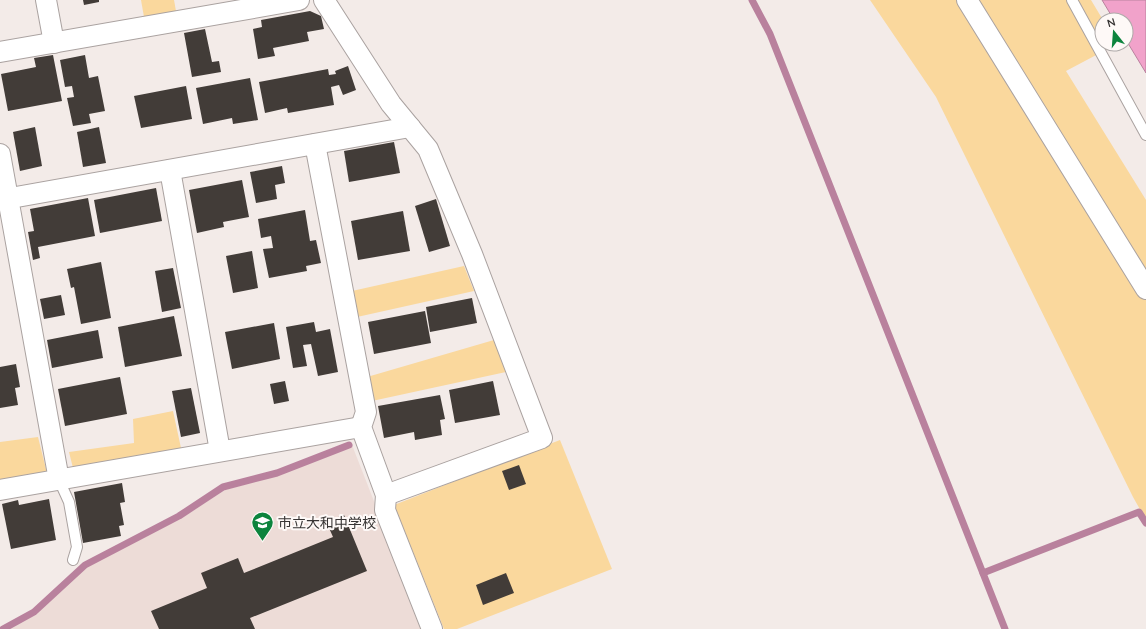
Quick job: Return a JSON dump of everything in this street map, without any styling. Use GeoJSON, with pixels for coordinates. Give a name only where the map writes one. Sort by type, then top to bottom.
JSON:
{"type":"FeatureCollection","features":[{"type":"Feature","properties":{"kind":"street"},"geometry":{"type":"LineString","coordinates":[[46,0],[54,43]]}},
{"type":"Feature","properties":{"kind":"street"},"geometry":{"type":"LineString","coordinates":[[0,52],[299,0]]}},
{"type":"Feature","properties":{"kind":"street"},"geometry":{"type":"LineString","coordinates":[[324,0],[391,104],[428,149],[472,254],[542,438],[386,495]]}},
{"type":"Feature","properties":{"kind":"street"},"geometry":{"type":"LineString","coordinates":[[967,0],[1146,289]]}},
{"type":"Feature","properties":{"kind":"street"},"geometry":{"type":"LineString","coordinates":[[4,199],[410,127]]}},
{"type":"Feature","properties":{"kind":"street"},"geometry":{"type":"LineString","coordinates":[[315,144],[366,412],[361,427],[386,495],[386,510],[432,629]]}},
{"type":"Feature","properties":{"kind":"street"},"geometry":{"type":"LineString","coordinates":[[0,154],[4,199],[59,480]]}},
{"type":"Feature","properties":{"kind":"street"},"geometry":{"type":"LineString","coordinates":[[170,170],[220,451]]}},
{"type":"Feature","properties":{"kind":"street"},"geometry":{"type":"LineString","coordinates":[[0,490],[361,427]]}},
{"type":"Feature","properties":{"kind":"lane"},"geometry":{"type":"LineString","coordinates":[[1072,0],[1146,135]]}},
{"type":"Feature","properties":{"kind":"lane"},"geometry":{"type":"LineString","coordinates":[[59,480],[69,502],[77,547],[73,560]]}},
{"type":"Feature","properties":{"kind":"shaded area"},"geometry":{"type":"Polygon","coordinates":[[[141,0],[174,0],[176,11],[144,17],[141,0]]]}},
{"type":"Feature","properties":{"kind":"shaded area"},"geometry":{"type":"Polygon","coordinates":[[[870,0],[1091,0],[1098,12],[1094,12],[1094,52],[1102,52],[1066,71],[1146,200],[1146,520],[1133,497],[936,97],[870,0]]]}},
{"type":"Feature","properties":{"kind":"shaded area"},"geometry":{"type":"Polygon","coordinates":[[[1102,0],[1146,0],[1146,73],[1133,52],[1134,12],[1109,12],[1102,0]]]}},
{"type":"Feature","properties":{"kind":"shaded area"},"geometry":{"type":"Polygon","coordinates":[[[464,266],[474,291],[357,317],[352,291],[464,266]]]}},
{"type":"Feature","properties":{"kind":"shaded area"},"geometry":{"type":"Polygon","coordinates":[[[494,340],[506,372],[372,401],[367,377],[494,340]]]}},
{"type":"Feature","properties":{"kind":"shaded area"},"geometry":{"type":"Polygon","coordinates":[[[173,411],[181,448],[73,468],[69,452],[134,443],[133,419],[173,411]]]}},
{"type":"Feature","properties":{"kind":"shaded area"},"geometry":{"type":"Polygon","coordinates":[[[38,437],[47,473],[0,481],[0,442],[38,437]]]}},
{"type":"Feature","properties":{"kind":"shaded area"},"geometry":{"type":"Polygon","coordinates":[[[560,440],[612,569],[457,629],[444,629],[394,505],[560,440]]]}},
{"type":"Feature","properties":{"kind":"shaded area","name":"市立大和中学校"},"geometry":{"type":"Polygon","coordinates":[[[352,445],[424,629],[8,629],[35,615],[85,568],[180,519],[225,490],[276,476],[352,445]]]}},
{"type":"Feature","properties":{"kind":"building"},"geometry":{"type":"Polygon","coordinates":[[[83,0],[99,0],[99,2],[84,5],[83,0]]]}},
{"type":"Feature","properties":{"kind":"building"},"geometry":{"type":"Polygon","coordinates":[[[310,11],[321,16],[324,29],[307,32],[309,41],[273,48],[275,56],[258,59],[253,29],[262,27],[261,20],[310,11]]]}},
{"type":"Feature","properties":{"kind":"building"},"geometry":{"type":"Polygon","coordinates":[[[205,29],[212,62],[219,61],[221,72],[192,77],[184,33],[205,29]]]}},
{"type":"Feature","properties":{"kind":"building"},"geometry":{"type":"Polygon","coordinates":[[[53,55],[62,101],[8,111],[1,74],[36,67],[34,58],[53,55]]]}},
{"type":"Feature","properties":{"kind":"building"},"geometry":{"type":"Polygon","coordinates":[[[85,55],[89,78],[98,76],[105,111],[89,114],[91,123],[73,126],[67,98],[74,97],[72,86],[65,87],[60,60],[85,55]]]}},
{"type":"Feature","properties":{"kind":"building"},"geometry":{"type":"Polygon","coordinates":[[[348,66],[356,90],[343,95],[339,85],[331,87],[334,105],[288,113],[287,108],[265,113],[259,82],[328,69],[329,75],[336,74],[335,71],[348,66]]]}},
{"type":"Feature","properties":{"kind":"building"},"geometry":{"type":"Polygon","coordinates":[[[250,78],[258,120],[233,124],[232,118],[203,124],[196,88],[250,78]]]}},
{"type":"Feature","properties":{"kind":"building"},"geometry":{"type":"Polygon","coordinates":[[[186,86],[192,119],[141,128],[134,96],[186,86]]]}},
{"type":"Feature","properties":{"kind":"building"},"geometry":{"type":"Polygon","coordinates":[[[35,127],[42,166],[20,171],[13,132],[35,127]]]}},
{"type":"Feature","properties":{"kind":"building"},"geometry":{"type":"Polygon","coordinates":[[[99,127],[106,163],[83,167],[77,132],[99,127]]]}},
{"type":"Feature","properties":{"kind":"building"},"geometry":{"type":"Polygon","coordinates":[[[394,142],[400,173],[349,182],[344,151],[394,142]]]}},
{"type":"Feature","properties":{"kind":"building"},"geometry":{"type":"Polygon","coordinates":[[[282,166],[285,183],[275,185],[277,199],[256,203],[250,172],[282,166]]]}},
{"type":"Feature","properties":{"kind":"building"},"geometry":{"type":"Polygon","coordinates":[[[242,180],[249,217],[223,222],[224,227],[197,233],[189,190],[242,180]]]}},
{"type":"Feature","properties":{"kind":"building"},"geometry":{"type":"Polygon","coordinates":[[[156,188],[162,221],[100,233],[94,200],[156,188]]]}},
{"type":"Feature","properties":{"kind":"building"},"geometry":{"type":"Polygon","coordinates":[[[88,198],[95,236],[38,247],[40,258],[33,260],[28,232],[34,231],[30,209],[88,198]]]}},
{"type":"Feature","properties":{"kind":"building"},"geometry":{"type":"Polygon","coordinates":[[[436,199],[450,246],[429,252],[415,206],[436,199]]]}},
{"type":"Feature","properties":{"kind":"building"},"geometry":{"type":"Polygon","coordinates":[[[305,210],[310,241],[316,240],[321,263],[306,266],[307,271],[269,278],[263,249],[273,248],[271,236],[261,238],[258,219],[305,210]]]}},
{"type":"Feature","properties":{"kind":"building"},"geometry":{"type":"Polygon","coordinates":[[[403,211],[410,251],[358,260],[351,221],[403,211]]]}},
{"type":"Feature","properties":{"kind":"building"},"geometry":{"type":"Polygon","coordinates":[[[252,251],[258,288],[233,293],[226,256],[252,251]]]}},
{"type":"Feature","properties":{"kind":"building"},"geometry":{"type":"Polygon","coordinates":[[[101,262],[111,318],[81,324],[74,287],[71,288],[67,269],[101,262]]]}},
{"type":"Feature","properties":{"kind":"building"},"geometry":{"type":"Polygon","coordinates":[[[173,268],[181,308],[162,312],[155,271],[173,268]]]}},
{"type":"Feature","properties":{"kind":"building"},"geometry":{"type":"Polygon","coordinates":[[[61,295],[65,315],[44,319],[40,299],[61,295]]]}},
{"type":"Feature","properties":{"kind":"building"},"geometry":{"type":"Polygon","coordinates":[[[472,298],[477,323],[430,332],[426,307],[472,298]]]}},
{"type":"Feature","properties":{"kind":"building"},"geometry":{"type":"Polygon","coordinates":[[[425,311],[431,343],[374,354],[368,322],[425,311]]]}},
{"type":"Feature","properties":{"kind":"building"},"geometry":{"type":"Polygon","coordinates":[[[174,316],[182,356],[125,367],[118,327],[174,316]]]}},
{"type":"Feature","properties":{"kind":"building"},"geometry":{"type":"Polygon","coordinates":[[[314,322],[316,332],[330,329],[338,372],[318,376],[311,344],[303,345],[307,366],[293,368],[286,327],[314,322]]]}},
{"type":"Feature","properties":{"kind":"building"},"geometry":{"type":"Polygon","coordinates":[[[274,323],[280,359],[232,369],[225,332],[274,323]]]}},
{"type":"Feature","properties":{"kind":"building"},"geometry":{"type":"Polygon","coordinates":[[[98,330],[103,358],[52,368],[47,340],[98,330]]]}},
{"type":"Feature","properties":{"kind":"building"},"geometry":{"type":"Polygon","coordinates":[[[16,364],[20,387],[15,388],[18,405],[0,408],[0,367],[16,364]]]}},
{"type":"Feature","properties":{"kind":"building"},"geometry":{"type":"Polygon","coordinates":[[[120,377],[127,414],[65,426],[58,389],[120,377]]]}},
{"type":"Feature","properties":{"kind":"building"},"geometry":{"type":"Polygon","coordinates":[[[285,381],[289,401],[274,404],[270,384],[285,381]]]}},
{"type":"Feature","properties":{"kind":"building"},"geometry":{"type":"Polygon","coordinates":[[[493,381],[500,415],[455,423],[449,390],[493,381]]]}},
{"type":"Feature","properties":{"kind":"building"},"geometry":{"type":"Polygon","coordinates":[[[191,388],[200,433],[181,437],[172,391],[191,388]]]}},
{"type":"Feature","properties":{"kind":"building"},"geometry":{"type":"Polygon","coordinates":[[[440,395],[445,419],[440,420],[442,435],[415,440],[414,432],[384,438],[378,406],[440,395]]]}},
{"type":"Feature","properties":{"kind":"building"},"geometry":{"type":"Polygon","coordinates":[[[519,465],[526,484],[509,490],[502,471],[519,465]]]}},
{"type":"Feature","properties":{"kind":"building"},"geometry":{"type":"Polygon","coordinates":[[[122,483],[125,502],[120,503],[124,525],[119,526],[121,536],[83,543],[74,492],[122,483]]]}},
{"type":"Feature","properties":{"kind":"building"},"geometry":{"type":"Polygon","coordinates":[[[49,499],[56,540],[11,549],[2,504],[18,500],[19,505],[49,499]]]}},
{"type":"Feature","properties":{"kind":"building"},"geometry":{"type":"Polygon","coordinates":[[[344,515],[367,571],[250,618],[255,629],[159,629],[151,611],[207,588],[201,573],[238,558],[244,573],[333,537],[326,521],[344,515]]]}},
{"type":"Feature","properties":{"kind":"building"},"geometry":{"type":"Polygon","coordinates":[[[506,573],[514,593],[483,605],[476,585],[506,573]]]}},
{"type":"Feature","properties":{"kind":"waterway"},"geometry":{"type":"LineString","coordinates":[[752,0],[770,34],[1005,629]]}},
{"type":"Feature","properties":{"kind":"waterway"},"geometry":{"type":"LineString","coordinates":[[3,629],[34,612],[85,565],[179,516],[223,487],[277,473],[349,445]]}},
{"type":"Feature","properties":{"kind":"waterway"},"geometry":{"type":"LineString","coordinates":[[983,573],[1139,512],[1146,523]]}},
{"type":"Feature","properties":{"kind":"place","name":"市立大和中学校"},"geometry":{"type":"Point","coordinates":[262,542]}}]}
